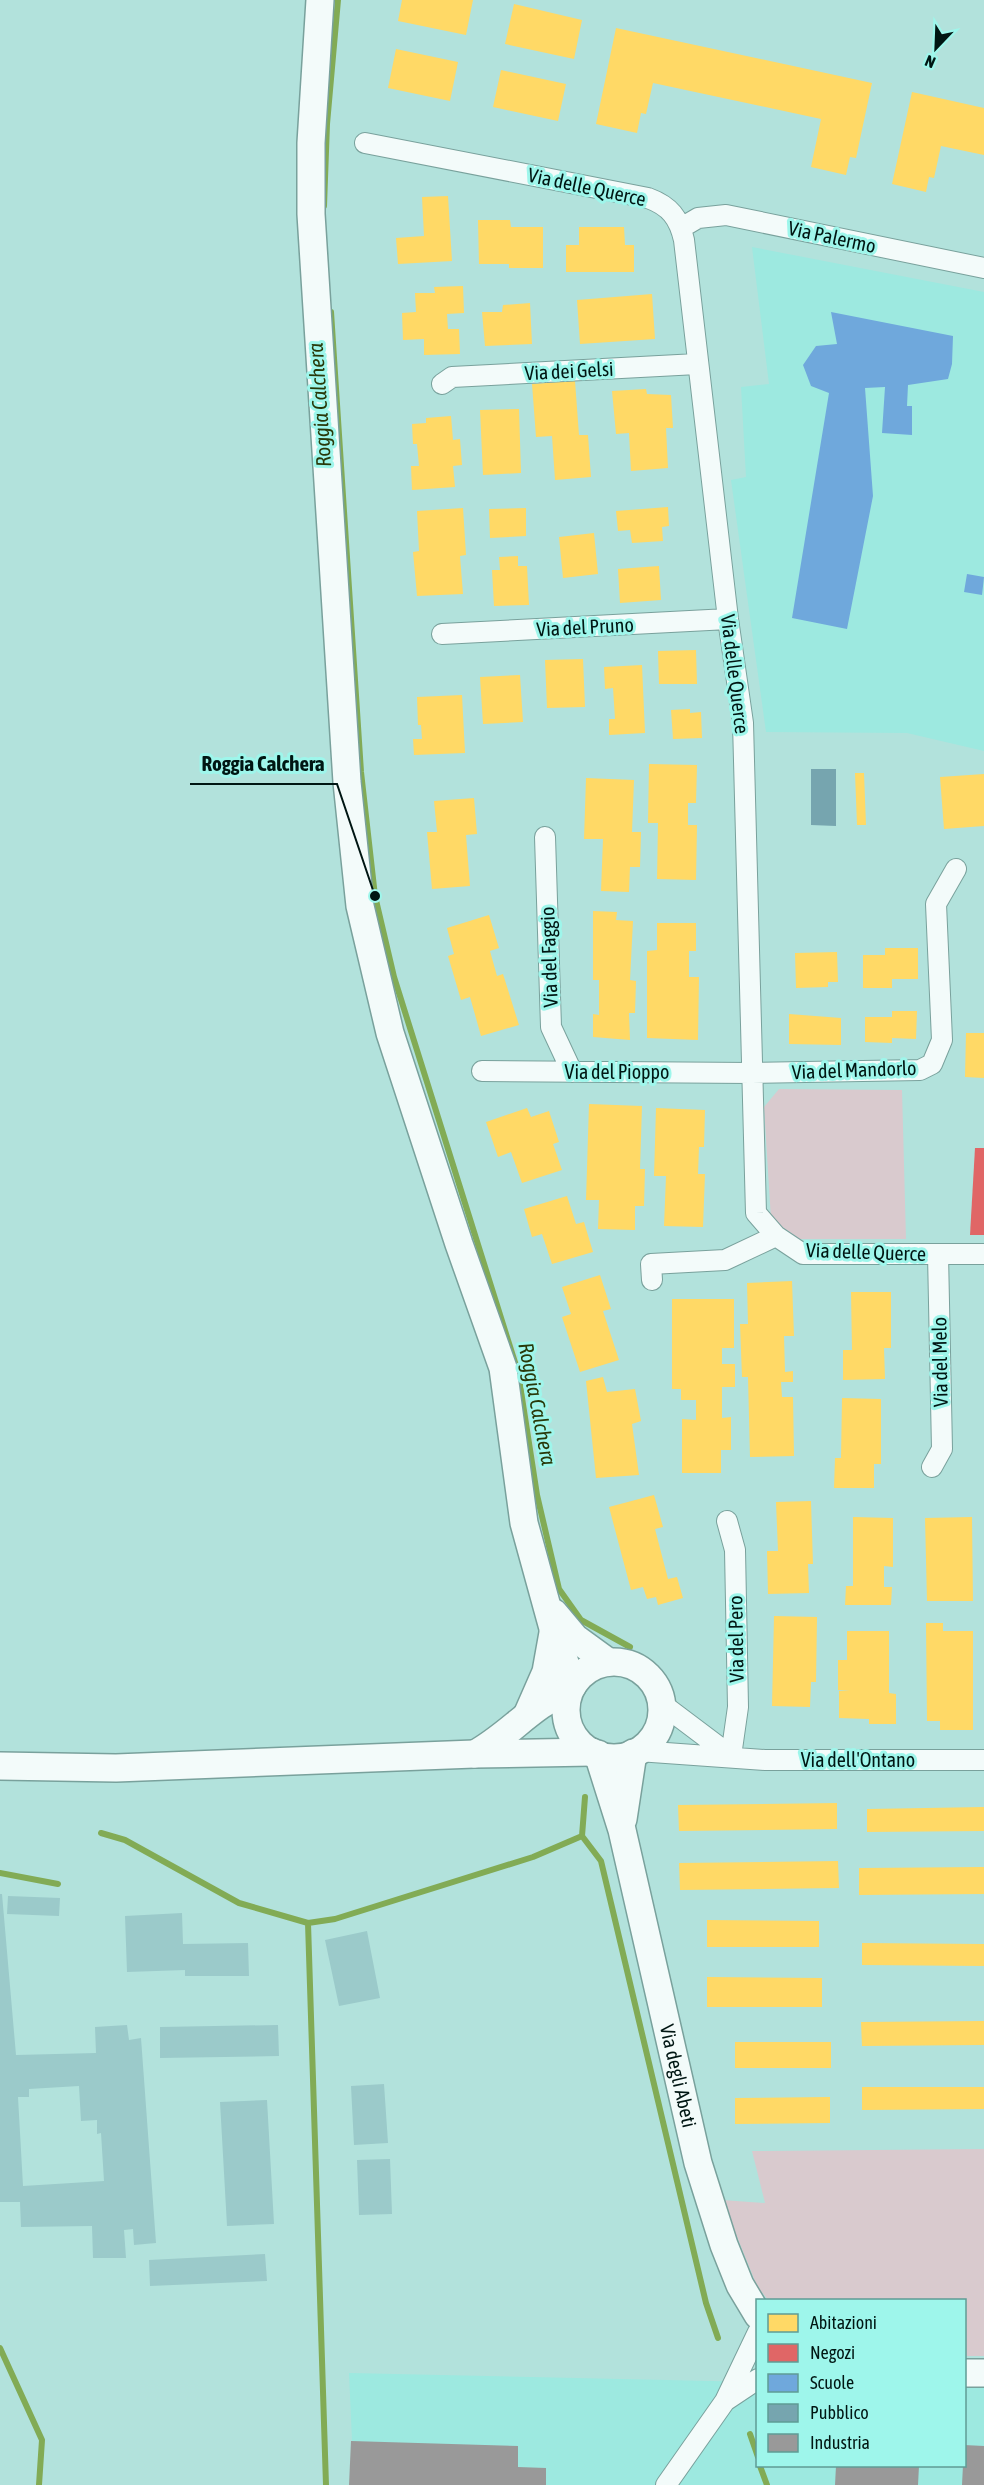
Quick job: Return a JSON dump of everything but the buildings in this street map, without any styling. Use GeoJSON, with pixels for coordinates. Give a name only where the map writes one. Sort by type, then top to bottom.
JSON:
{"type":"FeatureCollection","features":[{"type":"Feature","properties":{"kind":"street"},"geometry":{"type":"LineString","coordinates":[[320,0],[311,143],[311,214],[347,782],[360,906],[390,1033],[459,1244],[503,1368],[524,1522],[554,1632],[572,1687]]}},
{"type":"Feature","properties":{"kind":"street","name":"Via delle Querce"},"geometry":{"type":"LineString","coordinates":[[365,143],[648,198],[669,208],[681,228],[728,620],[743,723],[756,1213],[776,1236],[803,1254],[984,1254]]}},
{"type":"Feature","properties":{"kind":"street","name":"Via Palermo"},"geometry":{"type":"LineString","coordinates":[[681,228],[698,218],[726,215],[984,268]]}},
{"type":"Feature","properties":{"kind":"street","name":"Via dei Gelsi"},"geometry":{"type":"LineString","coordinates":[[442,384],[452,377],[697,364]]}},
{"type":"Feature","properties":{"kind":"street","name":"Via del Pruno"},"geometry":{"type":"LineString","coordinates":[[442,634],[728,620]]}},
{"type":"Feature","properties":{"kind":"street","name":"Via del Faggio"},"geometry":{"type":"LineString","coordinates":[[545,837],[551,1027],[572,1072]]}},
{"type":"Feature","properties":{"kind":"street","name":"Via del Mandorlo"},"geometry":{"type":"LineString","coordinates":[[752,1073],[920,1070],[932,1064],[942,1040],[936,904],[956,869]]}},
{"type":"Feature","properties":{"kind":"street","name":"Via del Pioppo"},"geometry":{"type":"LineString","coordinates":[[482,1071],[752,1073]]}},
{"type":"Feature","properties":{"kind":"street"},"geometry":{"type":"LineString","coordinates":[[652,1280],[651,1264],[725,1260],[776,1236]]}},
{"type":"Feature","properties":{"kind":"street","name":"Via del Melo"},"geometry":{"type":"LineString","coordinates":[[932,1467],[942,1449],[938,1254]]}},
{"type":"Feature","properties":{"kind":"street","name":"Via del Pero"},"geometry":{"type":"LineString","coordinates":[[727,1521],[735,1550],[738,1707],[732,1756]]}},
{"type":"Feature","properties":{"kind":"street"},"geometry":{"type":"LineString","coordinates":[[546,1601],[575,1638],[608,1662]]}},
{"type":"Feature","properties":{"kind":"street"},"geometry":{"type":"LineString","coordinates":[[528,1713],[546,1672],[554,1632]]}},
{"type":"Feature","properties":{"kind":"street"},"geometry":{"type":"LineString","coordinates":[[608,1662],[623,1663],[643,1672],[658,1690],[662,1704],[657,1731],[649,1743],[623,1757],[607,1757],[595,1753],[580,1743],[571,1732],[567,1718],[566,1703],[579,1676],[592,1667],[608,1662]]}},
{"type":"Feature","properties":{"kind":"street"},"geometry":{"type":"LineString","coordinates":[[474,1754],[503,1736],[528,1713],[572,1687]]}},
{"type":"Feature","properties":{"kind":"street","name":"Via dell'Ontano"},"geometry":{"type":"LineString","coordinates":[[662,1704],[732,1756]]}},
{"type":"Feature","properties":{"kind":"street","name":"Via dell'Ontano"},"geometry":{"type":"LineString","coordinates":[[635,1752],[732,1756],[765,1760],[984,1760]]}},
{"type":"Feature","properties":{"kind":"street","name":"Via degli Abeti"},"geometry":{"type":"LineString","coordinates":[[622,1830],[635,1752]]}},
{"type":"Feature","properties":{"kind":"street"},"geometry":{"type":"LineString","coordinates":[[0,1766],[116,1768],[474,1754],[595,1753]]}},
{"type":"Feature","properties":{"kind":"street","name":"Via degli Abeti"},"geometry":{"type":"LineString","coordinates":[[595,1753],[622,1830],[698,2163],[724,2245],[740,2285],[756,2312]]}},
{"type":"Feature","properties":{"kind":"street"},"geometry":{"type":"LineString","coordinates":[[666,2485],[725,2401],[756,2336]]}},
{"type":"Feature","properties":{"kind":"street"},"geometry":{"type":"LineString","coordinates":[[966,2373],[984,2373]]}},
{"type":"Feature","properties":{"kind":"street"},"geometry":{"type":"LineString","coordinates":[[725,2401],[756,2380]]}},
{"type":"Feature","properties":{"kind":"shaded area"},"geometry":{"type":"Polygon","coordinates":[[[752,247],[984,292],[984,751],[907,733],[766,732],[731,480],[746,477],[741,387],[769,384],[752,247]]]}},
{"type":"Feature","properties":{"kind":"shaded area"},"geometry":{"type":"Polygon","coordinates":[[[779,1089],[902,1090],[906,1239],[799,1239],[771,1219],[764,1107],[779,1089]]]}},
{"type":"Feature","properties":{"kind":"shaded area"},"geometry":{"type":"Polygon","coordinates":[[[984,2149],[984,2356],[966,2356],[966,2299],[767,2299],[757,2286],[722,2200],[765,2203],[752,2151],[984,2149]]]}},
{"type":"Feature","properties":{"kind":"shaded area"},"geometry":{"type":"Polygon","coordinates":[[[349,2373],[756,2382],[756,2467],[966,2467],[966,2386],[984,2386],[984,2485],[354,2485],[349,2373]]]}},
{"type":"Feature","properties":{"kind":"waterway","name":"Roggia Calchera"},"geometry":{"type":"LineString","coordinates":[[324,206],[327,124],[338,0]]}},
{"type":"Feature","properties":{"kind":"waterway","name":"Roggia Calchera"},"geometry":{"type":"LineString","coordinates":[[331,312],[361,772],[375,896],[394,977],[518,1372],[537,1495],[559,1589],[581,1620],[630,1647]]}},
{"type":"Feature","properties":{"kind":"waterway"},"geometry":{"type":"LineString","coordinates":[[101,1833],[125,1840],[239,1903],[308,1923],[335,1919],[533,1857],[582,1836],[585,1797]]}},
{"type":"Feature","properties":{"kind":"waterway"},"geometry":{"type":"LineString","coordinates":[[582,1836],[601,1861],[706,2303],[718,2338]]}},
{"type":"Feature","properties":{"kind":"waterway"},"geometry":{"type":"LineString","coordinates":[[0,1873],[58,1884]]}},
{"type":"Feature","properties":{"kind":"waterway"},"geometry":{"type":"LineString","coordinates":[[308,1923],[326,2485]]}},
{"type":"Feature","properties":{"kind":"waterway"},"geometry":{"type":"LineString","coordinates":[[0,2348],[42,2440],[39,2485]]}},
{"type":"Feature","properties":{"kind":"waterway"},"geometry":{"type":"LineString","coordinates":[[750,2434],[756,2451]]}},
{"type":"Feature","properties":{"kind":"waterway"},"geometry":{"type":"LineString","coordinates":[[760,2467],[767,2485]]}},
{"type":"Feature","properties":{"kind":"place","name":"Roggia Calchera"},"geometry":{"type":"Point","coordinates":[375,896]}}]}
